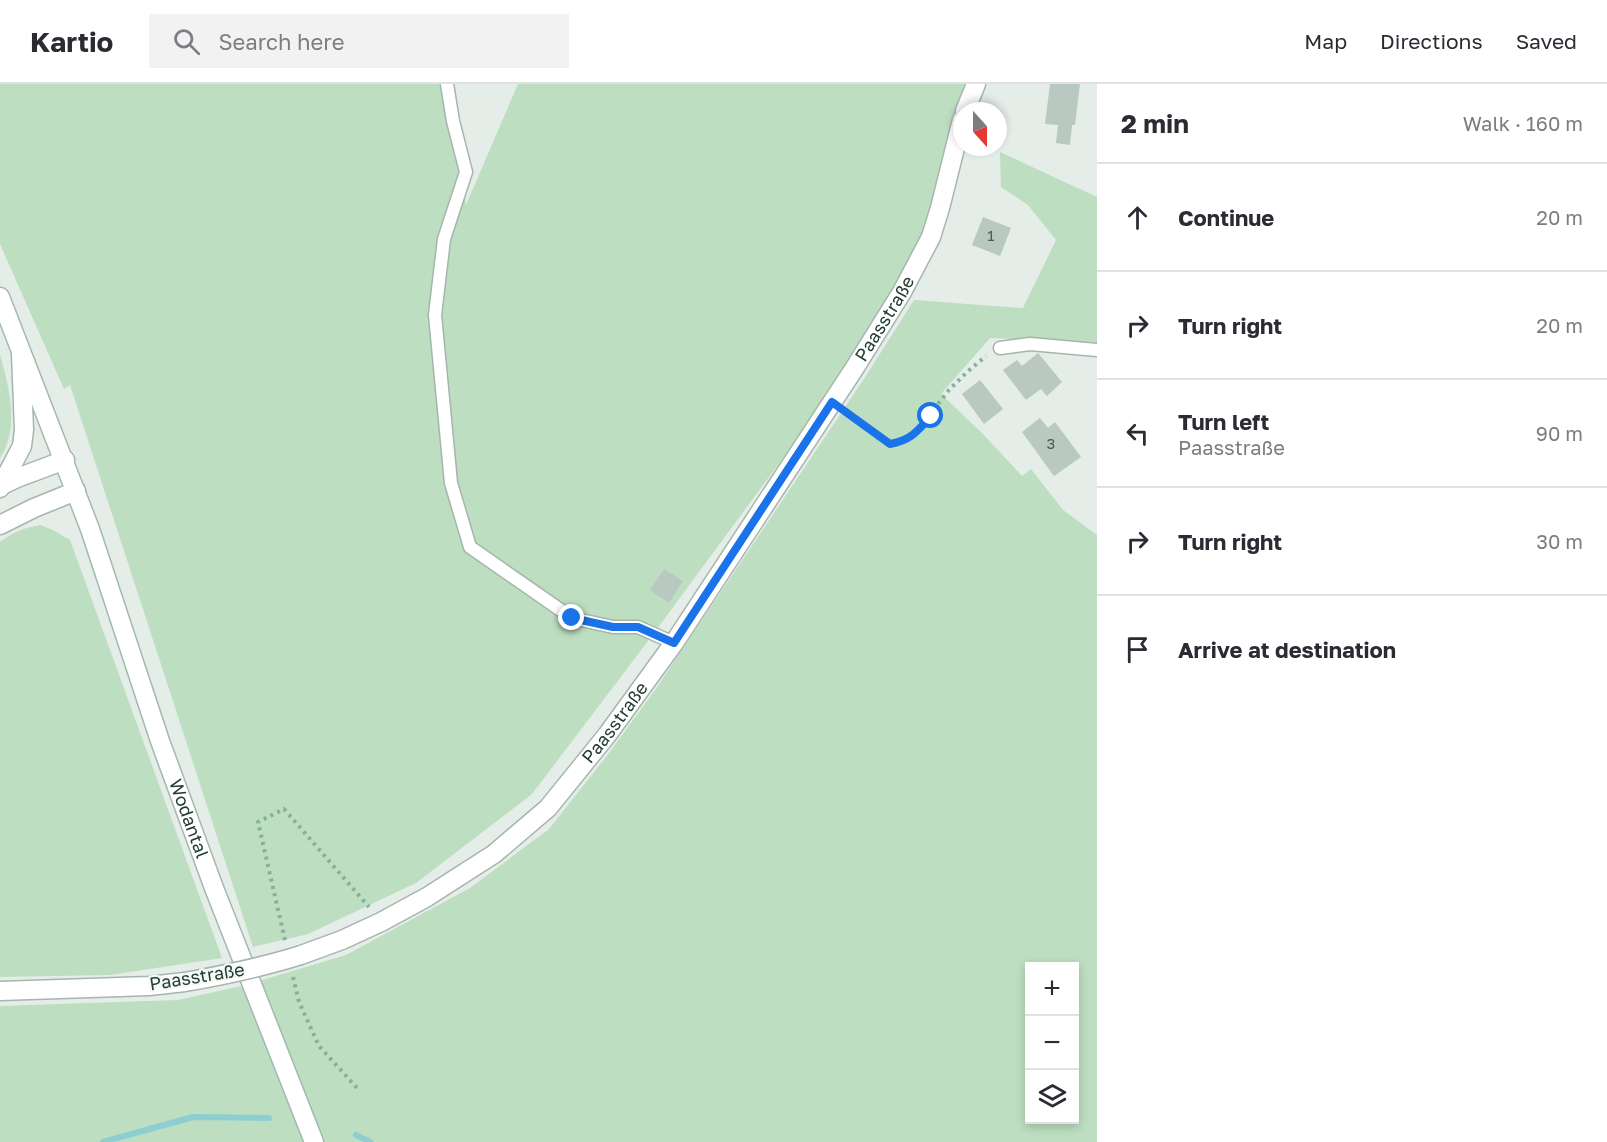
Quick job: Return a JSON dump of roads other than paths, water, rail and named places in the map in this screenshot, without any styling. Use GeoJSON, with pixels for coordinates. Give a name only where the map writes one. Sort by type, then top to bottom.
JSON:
{"type":"FeatureCollection","features":[{"type":"Feature","properties":{"kind":"street"},"geometry":{"type":"LineString","coordinates":[[968,102],[976,84]]}},
{"type":"Feature","properties":{"kind":"street","name":"Paasstraße"},"geometry":{"type":"LineString","coordinates":[[0,991],[149,986],[223,976],[296,961],[381,922],[428,897],[494,854],[548,808],[608,735],[674,643],[902,292],[931,237],[953,156]]}},
{"type":"Feature","properties":{"kind":"street","name":"Wodantal"},"geometry":{"type":"LineString","coordinates":[[0,297],[90,529],[160,741],[214,888],[314,1142]]}},
{"type":"Feature","properties":{"kind":"street","name":"Wodantal"},"geometry":{"type":"LineString","coordinates":[[1,487],[22,446],[24,430],[20,348]]}},
{"type":"Feature","properties":{"kind":"street","name":"Wodantal"},"geometry":{"type":"LineString","coordinates":[[1,487],[17,478],[65,460]]}},
{"type":"Feature","properties":{"kind":"street"},"geometry":{"type":"LineString","coordinates":[[0,525],[76,491]]}},
{"type":"Feature","properties":{"kind":"lane"},"geometry":{"type":"LineString","coordinates":[[447,84],[453,121],[466,172],[444,239],[435,315],[451,483],[470,547],[572,618],[613,627],[638,627],[674,643]]}},
{"type":"Feature","properties":{"kind":"lane"},"geometry":{"type":"LineString","coordinates":[[1000,348],[1030,344],[1097,350]]}},
{"type":"Feature","properties":{"kind":"waterway"},"geometry":{"type":"LineString","coordinates":[[103,1142],[193,1117],[269,1118]]}},
{"type":"Feature","properties":{"kind":"waterway"},"geometry":{"type":"LineString","coordinates":[[356,1135],[370,1142]]}}]}
